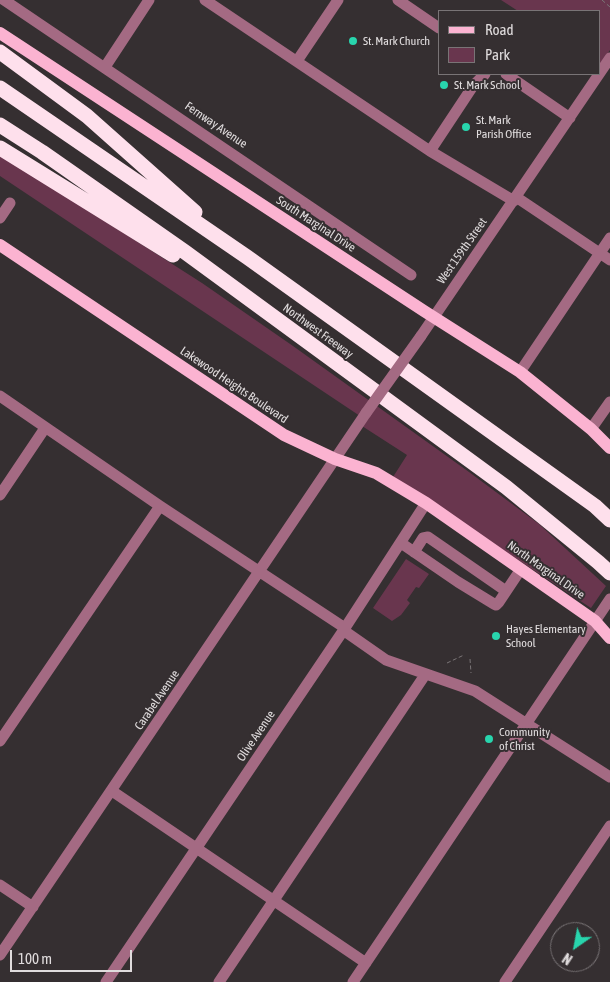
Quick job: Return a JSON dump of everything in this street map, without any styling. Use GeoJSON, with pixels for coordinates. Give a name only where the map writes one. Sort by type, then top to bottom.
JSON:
{"type":"FeatureCollection","features":[{"type":"Feature","properties":{"kind":"highway"},"geometry":{"type":"LineString","coordinates":[[0,52],[87,116],[247,257]]}},
{"type":"Feature","properties":{"kind":"highway","name":"Northwest Freeway"},"geometry":{"type":"LineString","coordinates":[[0,88],[247,257],[595,506],[610,520]]}},
{"type":"Feature","properties":{"kind":"highway","name":"Northwest Freeway"},"geometry":{"type":"LineString","coordinates":[[0,125],[42,152],[506,487],[610,573]]}},
{"type":"Feature","properties":{"kind":"highway"},"geometry":{"type":"LineString","coordinates":[[0,148],[285,326]]}},
{"type":"Feature","properties":{"kind":"highway"},"geometry":{"type":"LineString","coordinates":[[506,487],[610,581]]}},
{"type":"Feature","properties":{"kind":"highway"},"geometry":{"type":"LineString","coordinates":[[595,506],[610,514]]}},
{"type":"Feature","properties":{"kind":"main road","name":"South Marginal Drive"},"geometry":{"type":"LineString","coordinates":[[0,33],[434,318],[520,372],[591,429],[610,448]]}},
{"type":"Feature","properties":{"kind":"main road","name":"Lakewood Heights Boulevard"},"geometry":{"type":"LineString","coordinates":[[0,245],[284,435],[335,459],[376,473],[426,503],[462,529]]}},
{"type":"Feature","properties":{"kind":"main road","name":"North Marginal Drive"},"geometry":{"type":"LineString","coordinates":[[462,529],[520,569],[598,616],[610,638]]}},
{"type":"Feature","properties":{"kind":"street","name":"Fernway Avenue"},"geometry":{"type":"LineString","coordinates":[[4,0],[411,275]]}},
{"type":"Feature","properties":{"kind":"street"},"geometry":{"type":"LineString","coordinates":[[105,67],[149,0]]}},
{"type":"Feature","properties":{"kind":"street"},"geometry":{"type":"LineString","coordinates":[[205,0],[430,150],[515,199],[610,260]]}},
{"type":"Feature","properties":{"kind":"street"},"geometry":{"type":"LineString","coordinates":[[297,61],[338,0]]}},
{"type":"Feature","properties":{"kind":"street"},"geometry":{"type":"LineString","coordinates":[[398,0],[438,27]]}},
{"type":"Feature","properties":{"kind":"street","name":"West 159th Street"},"geometry":{"type":"LineString","coordinates":[[600,73],[610,58]]}},
{"type":"Feature","properties":{"kind":"street"},"geometry":{"type":"LineString","coordinates":[[430,150],[474,86],[484,75]]}},
{"type":"Feature","properties":{"kind":"street"},"geometry":{"type":"LineString","coordinates":[[507,75],[570,118]]}},
{"type":"Feature","properties":{"kind":"street","name":"West 159th Street"},"geometry":{"type":"LineString","coordinates":[[335,459],[434,318],[599,75]]}},
{"type":"Feature","properties":{"kind":"street"},"geometry":{"type":"LineString","coordinates":[[0,218],[10,203]]}},
{"type":"Feature","properties":{"kind":"street"},"geometry":{"type":"LineString","coordinates":[[520,372],[610,238]]}},
{"type":"Feature","properties":{"kind":"street"},"geometry":{"type":"LineString","coordinates":[[0,396],[160,506],[260,571],[386,660],[475,691],[610,778]]}},
{"type":"Feature","properties":{"kind":"street"},"geometry":{"type":"LineString","coordinates":[[591,429],[610,402]]}},
{"type":"Feature","properties":{"kind":"street"},"geometry":{"type":"LineString","coordinates":[[0,495],[45,428]]}},
{"type":"Feature","properties":{"kind":"street","name":"Carabel Avenue"},"geometry":{"type":"LineString","coordinates":[[0,955],[335,459]]}},
{"type":"Feature","properties":{"kind":"street","name":"Olive Avenue"},"geometry":{"type":"LineString","coordinates":[[106,982],[344,629],[426,503]]}},
{"type":"Feature","properties":{"kind":"street"},"geometry":{"type":"LineString","coordinates":[[0,740],[160,506]]}},
{"type":"Feature","properties":{"kind":"street"},"geometry":{"type":"LineString","coordinates":[[414,552],[423,538],[428,537],[506,590]]}},
{"type":"Feature","properties":{"kind":"street"},"geometry":{"type":"LineString","coordinates":[[400,542],[490,603],[496,604],[520,569]]}},
{"type":"Feature","properties":{"kind":"street"},"geometry":{"type":"LineString","coordinates":[[353,982],[610,599]]}},
{"type":"Feature","properties":{"kind":"street"},"geometry":{"type":"LineString","coordinates":[[219,982],[425,675]]}},
{"type":"Feature","properties":{"kind":"street"},"geometry":{"type":"LineString","coordinates":[[112,791],[366,963]]}},
{"type":"Feature","properties":{"kind":"street"},"geometry":{"type":"LineString","coordinates":[[505,982],[610,826]]}},
{"type":"Feature","properties":{"kind":"street"},"geometry":{"type":"LineString","coordinates":[[0,885],[33,907]]}},
{"type":"Feature","properties":{"kind":"path"},"geometry":{"type":"LineString","coordinates":[[602,0],[610,7]]}},
{"type":"Feature","properties":{"kind":"path"},"geometry":{"type":"LineString","coordinates":[[446,663],[464,655]]}},
{"type":"Feature","properties":{"kind":"path"},"geometry":{"type":"LineString","coordinates":[[470,659],[472,673]]}},
{"type":"Feature","properties":{"kind":"green space"},"geometry":{"type":"Polygon","coordinates":[[[501,0],[610,0],[610,50],[600,65],[600,10],[516,10],[501,0]]]}},
{"type":"Feature","properties":{"kind":"green space"},"geometry":{"type":"Polygon","coordinates":[[[0,154],[202,283],[293,346],[539,524],[606,586],[591,608],[393,477],[407,455],[362,426],[366,420],[0,176],[0,154]]]}},
{"type":"Feature","properties":{"kind":"green space"},"geometry":{"type":"Polygon","coordinates":[[[406,559],[429,574],[419,588],[416,587],[407,600],[410,603],[401,615],[392,621],[373,608],[406,559]]]}},
{"type":"Feature","properties":{"kind":"place","name":"St. Mark Church"},"geometry":{"type":"Point","coordinates":[353,41]}},
{"type":"Feature","properties":{"kind":"place","name":"St. Mark School"},"geometry":{"type":"Point","coordinates":[444,85]}},
{"type":"Feature","properties":{"kind":"place","name":"St. Mark Parish Office"},"geometry":{"type":"Point","coordinates":[466,127]}},
{"type":"Feature","properties":{"kind":"place","name":"Hayes Elementary School"},"geometry":{"type":"Point","coordinates":[496,636]}},
{"type":"Feature","properties":{"kind":"place","name":"Community of Christ"},"geometry":{"type":"Point","coordinates":[489,739]}}]}
